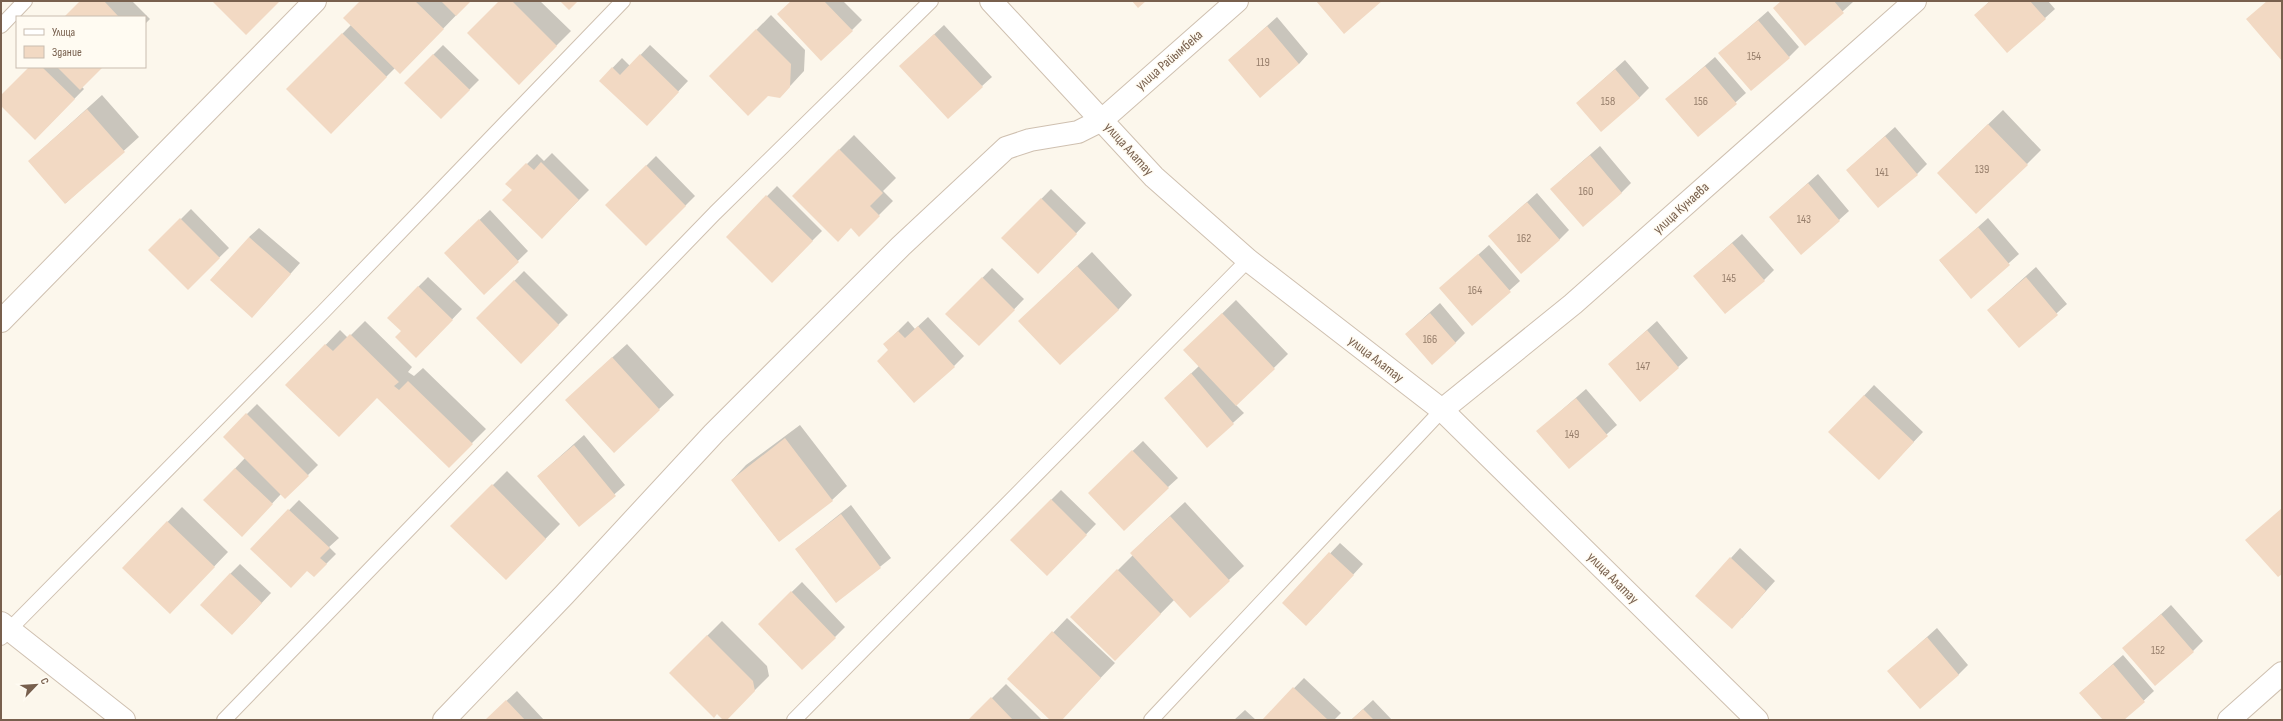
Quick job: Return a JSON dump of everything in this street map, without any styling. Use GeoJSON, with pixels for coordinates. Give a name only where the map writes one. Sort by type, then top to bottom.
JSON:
{"type":"FeatureCollection","features":[{"type":"Feature","properties":{"kind":"street"},"geometry":{"type":"LineString","coordinates":[[1,321],[315,1]]}},
{"type":"Feature","properties":{"kind":"street","name":"улица Алатау"},"geometry":{"type":"LineString","coordinates":[[992,1],[1154,178],[1248,260],[1442,410],[1757,720]]}},
{"type":"Feature","properties":{"kind":"street","name":"улица Райымбека"},"geometry":{"type":"LineString","coordinates":[[444,720],[564,595],[714,433],[901,246],[1006,148],[1030,140],[1078,132],[1102,120],[1237,1]]}},
{"type":"Feature","properties":{"kind":"street","name":"улица Кунаева"},"geometry":{"type":"LineString","coordinates":[[1442,410],[1573,304],[1915,1]]}},
{"type":"Feature","properties":{"kind":"street"},"geometry":{"type":"LineString","coordinates":[[4,630],[124,720]]}},
{"type":"Feature","properties":{"kind":"street"},"geometry":{"type":"LineString","coordinates":[[2229,720],[2282,673]]}},
{"type":"Feature","properties":{"kind":"lane"},"geometry":{"type":"LineString","coordinates":[[1,26],[25,1]]}},
{"type":"Feature","properties":{"kind":"lane"},"geometry":{"type":"LineString","coordinates":[[4,630],[323,312],[622,1]]}},
{"type":"Feature","properties":{"kind":"lane"},"geometry":{"type":"LineString","coordinates":[[224,720],[715,213],[931,1]]}},
{"type":"Feature","properties":{"kind":"lane"},"geometry":{"type":"LineString","coordinates":[[794,720],[1248,260]]}},
{"type":"Feature","properties":{"kind":"lane"},"geometry":{"type":"LineString","coordinates":[[1151,720],[1442,410]]}},
{"type":"Feature","properties":{"kind":"building"},"geometry":{"type":"Polygon","coordinates":[[[80,1],[104,1],[118,16],[65,16],[80,1]]]}},
{"type":"Feature","properties":{"kind":"building"},"geometry":{"type":"Polygon","coordinates":[[[212,1],[280,1],[246,35],[212,1]]]}},
{"type":"Feature","properties":{"kind":"building"},"geometry":{"type":"Polygon","coordinates":[[[360,1],[415,1],[444,29],[400,74],[343,18],[360,1]]]}},
{"type":"Feature","properties":{"kind":"building"},"geometry":{"type":"Polygon","coordinates":[[[441,1],[471,1],[456,16],[441,1]]]}},
{"type":"Feature","properties":{"kind":"building"},"geometry":{"type":"Polygon","coordinates":[[[499,1],[512,1],[557,46],[519,85],[467,33],[499,1]]]}},
{"type":"Feature","properties":{"kind":"building"},"geometry":{"type":"Polygon","coordinates":[[[560,1],[578,1],[569,10],[560,1]]]}},
{"type":"Feature","properties":{"kind":"building"},"geometry":{"type":"Polygon","coordinates":[[[791,1],[824,1],[853,31],[821,61],[777,14],[791,1]]]}},
{"type":"Feature","properties":{"kind":"building"},"geometry":{"type":"Polygon","coordinates":[[[1132,1],[1146,1],[1138,8],[1132,1]]]}},
{"type":"Feature","properties":{"kind":"building"},"geometry":{"type":"Polygon","coordinates":[[[1316,1],[1382,1],[1344,34],[1316,1]]]}},
{"type":"Feature","properties":{"kind":"building"},"geometry":{"type":"Polygon","coordinates":[[[1781,1],[1834,1],[1844,13],[1805,46],[1773,8],[1781,1]]]}},
{"type":"Feature","properties":{"kind":"building"},"geometry":{"type":"Polygon","coordinates":[[[1990,1],[2030,1],[2046,19],[2007,53],[1974,15],[1990,1]]]}},
{"type":"Feature","properties":{"kind":"building"},"geometry":{"type":"Polygon","coordinates":[[[2267,1],[2282,1],[2282,61],[2246,19],[2267,1]]]}},
{"type":"Feature","properties":{"kind":"building"},"geometry":{"type":"Polygon","coordinates":[[[1758,20],[1790,58],[1751,91],[1718,53],[1758,20]]]}},
{"type":"Feature","properties":{"kind":"building"},"geometry":{"type":"Polygon","coordinates":[[[1267,26],[1299,64],[1260,98],[1228,60],[1267,26]]]}},
{"type":"Feature","properties":{"kind":"building"},"geometry":{"type":"Polygon","coordinates":[[[756,29],[791,64],[790,87],[780,98],[768,96],[748,116],[709,76],[756,29]]]}},
{"type":"Feature","properties":{"kind":"building"},"geometry":{"type":"Polygon","coordinates":[[[342,33],[387,77],[331,134],[286,89],[342,33]]]}},
{"type":"Feature","properties":{"kind":"building"},"geometry":{"type":"Polygon","coordinates":[[[934,34],[983,87],[948,119],[899,66],[934,34]]]}},
{"type":"Feature","properties":{"kind":"building"},"geometry":{"type":"Polygon","coordinates":[[[433,54],[470,90],[441,119],[404,83],[433,54]]]}},
{"type":"Feature","properties":{"kind":"building"},"geometry":{"type":"Polygon","coordinates":[[[640,54],[679,92],[647,126],[599,81],[612,67],[620,75],[640,54]]]}},
{"type":"Feature","properties":{"kind":"building"},"geometry":{"type":"Polygon","coordinates":[[[1705,66],[1737,104],[1698,137],[1665,99],[1705,66]]]}},
{"type":"Feature","properties":{"kind":"building"},"geometry":{"type":"Polygon","coordinates":[[[28,68],[43,68],[75,99],[35,140],[1,106],[1,95],[28,68]]]}},
{"type":"Feature","properties":{"kind":"building"},"geometry":{"type":"Polygon","coordinates":[[[58,68],[102,68],[80,90],[58,68]]]}},
{"type":"Feature","properties":{"kind":"building"},"geometry":{"type":"Polygon","coordinates":[[[1615,69],[1640,98],[1601,132],[1576,103],[1615,69]]]}},
{"type":"Feature","properties":{"kind":"building"},"geometry":{"type":"Polygon","coordinates":[[[87,109],[125,152],[65,204],[28,161],[87,109]]]}},
{"type":"Feature","properties":{"kind":"building"},"geometry":{"type":"Polygon","coordinates":[[[1988,124],[2028,165],[1976,214],[1937,173],[1988,124]]]}},
{"type":"Feature","properties":{"kind":"building"},"geometry":{"type":"Polygon","coordinates":[[[1885,136],[1918,175],[1878,208],[1846,170],[1885,136]]]}},
{"type":"Feature","properties":{"kind":"building"},"geometry":{"type":"Polygon","coordinates":[[[839,149],[883,193],[870,206],[880,216],[859,237],[851,228],[838,242],[792,196],[839,149]]]}},
{"type":"Feature","properties":{"kind":"building"},"geometry":{"type":"Polygon","coordinates":[[[1590,155],[1622,193],[1583,227],[1550,189],[1590,155]]]}},
{"type":"Feature","properties":{"kind":"building"},"geometry":{"type":"Polygon","coordinates":[[[541,162],[579,200],[542,239],[502,200],[512,190],[505,184],[526,163],[534,170],[541,162]]]}},
{"type":"Feature","properties":{"kind":"building"},"geometry":{"type":"Polygon","coordinates":[[[646,165],[686,206],[646,246],[605,205],[646,165]]]}},
{"type":"Feature","properties":{"kind":"building"},"geometry":{"type":"Polygon","coordinates":[[[1808,183],[1840,221],[1801,255],[1769,217],[1808,183]]]}},
{"type":"Feature","properties":{"kind":"building"},"geometry":{"type":"Polygon","coordinates":[[[766,195],[813,241],[772,283],[726,237],[766,195]]]}},
{"type":"Feature","properties":{"kind":"building"},"geometry":{"type":"Polygon","coordinates":[[[1041,198],[1077,234],[1038,274],[1001,238],[1041,198]]]}},
{"type":"Feature","properties":{"kind":"building"},"geometry":{"type":"Polygon","coordinates":[[[1527,202],[1560,240],[1521,274],[1488,236],[1527,202]]]}},
{"type":"Feature","properties":{"kind":"building"},"geometry":{"type":"Polygon","coordinates":[[[180,218],[220,258],[188,290],[148,250],[180,218]]]}},
{"type":"Feature","properties":{"kind":"building"},"geometry":{"type":"Polygon","coordinates":[[[479,219],[519,262],[484,295],[444,253],[479,219]]]}},
{"type":"Feature","properties":{"kind":"building"},"geometry":{"type":"Polygon","coordinates":[[[1978,227],[2010,265],[1971,299],[1939,260],[1978,227]]]}},
{"type":"Feature","properties":{"kind":"building"},"geometry":{"type":"Polygon","coordinates":[[[249,237],[291,274],[252,318],[210,280],[249,237]]]}},
{"type":"Feature","properties":{"kind":"building"},"geometry":{"type":"Polygon","coordinates":[[[1732,243],[1765,281],[1725,314],[1693,276],[1732,243]]]}},
{"type":"Feature","properties":{"kind":"building"},"geometry":{"type":"Polygon","coordinates":[[[1478,254],[1511,292],[1472,326],[1439,288],[1478,254]]]}},
{"type":"Feature","properties":{"kind":"building"},"geometry":{"type":"Polygon","coordinates":[[[1077,266],[1119,310],[1060,365],[1018,321],[1077,266]]]}},
{"type":"Feature","properties":{"kind":"building"},"geometry":{"type":"Polygon","coordinates":[[[982,277],[1015,310],[979,346],[945,314],[982,277]]]}},
{"type":"Feature","properties":{"kind":"building"},"geometry":{"type":"Polygon","coordinates":[[[2026,277],[2058,315],[2019,348],[1987,310],[2026,277]]]}},
{"type":"Feature","properties":{"kind":"building"},"geometry":{"type":"Polygon","coordinates":[[[514,280],[559,325],[521,364],[476,318],[514,280]]]}},
{"type":"Feature","properties":{"kind":"building"},"geometry":{"type":"Polygon","coordinates":[[[418,286],[453,320],[416,358],[395,337],[401,331],[387,318],[418,286]]]}},
{"type":"Feature","properties":{"kind":"building"},"geometry":{"type":"Polygon","coordinates":[[[1222,313],[1275,369],[1236,406],[1183,350],[1222,313]]]}},
{"type":"Feature","properties":{"kind":"building"},"geometry":{"type":"Polygon","coordinates":[[[1430,313],[1456,343],[1432,365],[1405,334],[1430,313]]]}},
{"type":"Feature","properties":{"kind":"building"},"geometry":{"type":"Polygon","coordinates":[[[918,326],[955,367],[914,403],[877,361],[888,350],[883,344],[898,331],[905,338],[918,326]]]}},
{"type":"Feature","properties":{"kind":"building"},"geometry":{"type":"Polygon","coordinates":[[[1647,330],[1679,368],[1640,402],[1608,364],[1647,330]]]}},
{"type":"Feature","properties":{"kind":"building"},"geometry":{"type":"Polygon","coordinates":[[[350,334],[399,382],[394,386],[399,390],[408,381],[473,444],[449,468],[377,398],[339,437],[285,385],[325,344],[333,351],[350,334]]]}},
{"type":"Feature","properties":{"kind":"building"},"geometry":{"type":"Polygon","coordinates":[[[612,357],[660,410],[614,453],[565,400],[612,357]]]}},
{"type":"Feature","properties":{"kind":"building"},"geometry":{"type":"Polygon","coordinates":[[[1191,373],[1234,424],[1207,448],[1164,398],[1191,373]]]}},
{"type":"Feature","properties":{"kind":"building"},"geometry":{"type":"Polygon","coordinates":[[[1864,395],[1914,442],[1879,480],[1828,432],[1864,395]]]}},
{"type":"Feature","properties":{"kind":"building"},"geometry":{"type":"Polygon","coordinates":[[[1576,398],[1608,436],[1569,469],[1536,431],[1576,398]]]}},
{"type":"Feature","properties":{"kind":"building"},"geometry":{"type":"Polygon","coordinates":[[[246,413],[309,476],[285,499],[223,437],[246,413]]]}},
{"type":"Feature","properties":{"kind":"building"},"geometry":{"type":"Polygon","coordinates":[[[785,438],[833,501],[779,542],[731,480],[785,438]]]}},
{"type":"Feature","properties":{"kind":"building"},"geometry":{"type":"Polygon","coordinates":[[[574,445],[616,496],[579,527],[537,476],[574,445]]]}},
{"type":"Feature","properties":{"kind":"building"},"geometry":{"type":"Polygon","coordinates":[[[1132,450],[1169,488],[1124,531],[1088,493],[1132,450]]]}},
{"type":"Feature","properties":{"kind":"building"},"geometry":{"type":"Polygon","coordinates":[[[235,468],[273,504],[242,537],[203,500],[235,468]]]}},
{"type":"Feature","properties":{"kind":"building"},"geometry":{"type":"Polygon","coordinates":[[[492,484],[546,539],[506,580],[450,526],[492,484]]]}},
{"type":"Feature","properties":{"kind":"building"},"geometry":{"type":"Polygon","coordinates":[[[1051,499],[1087,535],[1047,576],[1010,540],[1051,499]]]}},
{"type":"Feature","properties":{"kind":"building"},"geometry":{"type":"Polygon","coordinates":[[[2282,508],[2282,574],[2278,577],[2245,540],[2282,508]]]}},
{"type":"Feature","properties":{"kind":"building"},"geometry":{"type":"Polygon","coordinates":[[[288,509],[330,548],[320,558],[327,564],[314,577],[307,571],[291,588],[250,549],[288,509]]]}},
{"type":"Feature","properties":{"kind":"building"},"geometry":{"type":"Polygon","coordinates":[[[841,514],[881,568],[836,603],[795,549],[841,514]]]}},
{"type":"Feature","properties":{"kind":"building"},"geometry":{"type":"Polygon","coordinates":[[[1170,516],[1230,581],[1190,618],[1130,553],[1170,516]]]}},
{"type":"Feature","properties":{"kind":"building"},"geometry":{"type":"Polygon","coordinates":[[[167,521],[215,567],[170,614],[122,568],[167,521]]]}},
{"type":"Feature","properties":{"kind":"building"},"geometry":{"type":"Polygon","coordinates":[[[1329,552],[1354,575],[1306,626],[1282,603],[1329,552]]]}},
{"type":"Feature","properties":{"kind":"building"},"geometry":{"type":"Polygon","coordinates":[[[1730,557],[1766,591],[1732,629],[1695,596],[1730,557]]]}},
{"type":"Feature","properties":{"kind":"building"},"geometry":{"type":"Polygon","coordinates":[[[1117,569],[1161,614],[1115,661],[1070,617],[1117,569]]]}},
{"type":"Feature","properties":{"kind":"building"},"geometry":{"type":"Polygon","coordinates":[[[230,573],[262,603],[232,635],[200,605],[230,573]]]}},
{"type":"Feature","properties":{"kind":"building"},"geometry":{"type":"Polygon","coordinates":[[[791,591],[836,638],[802,670],[758,624],[791,591]]]}},
{"type":"Feature","properties":{"kind":"building"},"geometry":{"type":"Polygon","coordinates":[[[2161,614],[2194,652],[2155,686],[2122,648],[2161,614]]]}},
{"type":"Feature","properties":{"kind":"building"},"geometry":{"type":"Polygon","coordinates":[[[1052,631],[1101,678],[1062,720],[1050,720],[1007,679],[1052,631]]]}},
{"type":"Feature","properties":{"kind":"building"},"geometry":{"type":"Polygon","coordinates":[[[707,635],[753,681],[755,691],[727,720],[723,720],[717,714],[714,718],[669,673],[707,635]]]}},
{"type":"Feature","properties":{"kind":"building"},"geometry":{"type":"Polygon","coordinates":[[[1927,637],[1959,675],[1920,709],[1887,671],[1927,637]]]}},
{"type":"Feature","properties":{"kind":"building"},"geometry":{"type":"Polygon","coordinates":[[[2113,664],[2145,702],[2124,720],[2103,720],[2079,693],[2113,664]]]}},
{"type":"Feature","properties":{"kind":"building"},"geometry":{"type":"Polygon","coordinates":[[[1293,687],[1328,720],[1262,720],[1293,687]]]}},
{"type":"Feature","properties":{"kind":"building"},"geometry":{"type":"Polygon","coordinates":[[[991,697],[1013,720],[968,720],[991,697]]]}},
{"type":"Feature","properties":{"kind":"building"},"geometry":{"type":"Polygon","coordinates":[[[506,700],[525,720],[485,720],[506,700]]]}},
{"type":"Feature","properties":{"kind":"building"},"geometry":{"type":"Polygon","coordinates":[[[1363,709],[1374,720],[1351,720],[1363,709]]]}}]}
